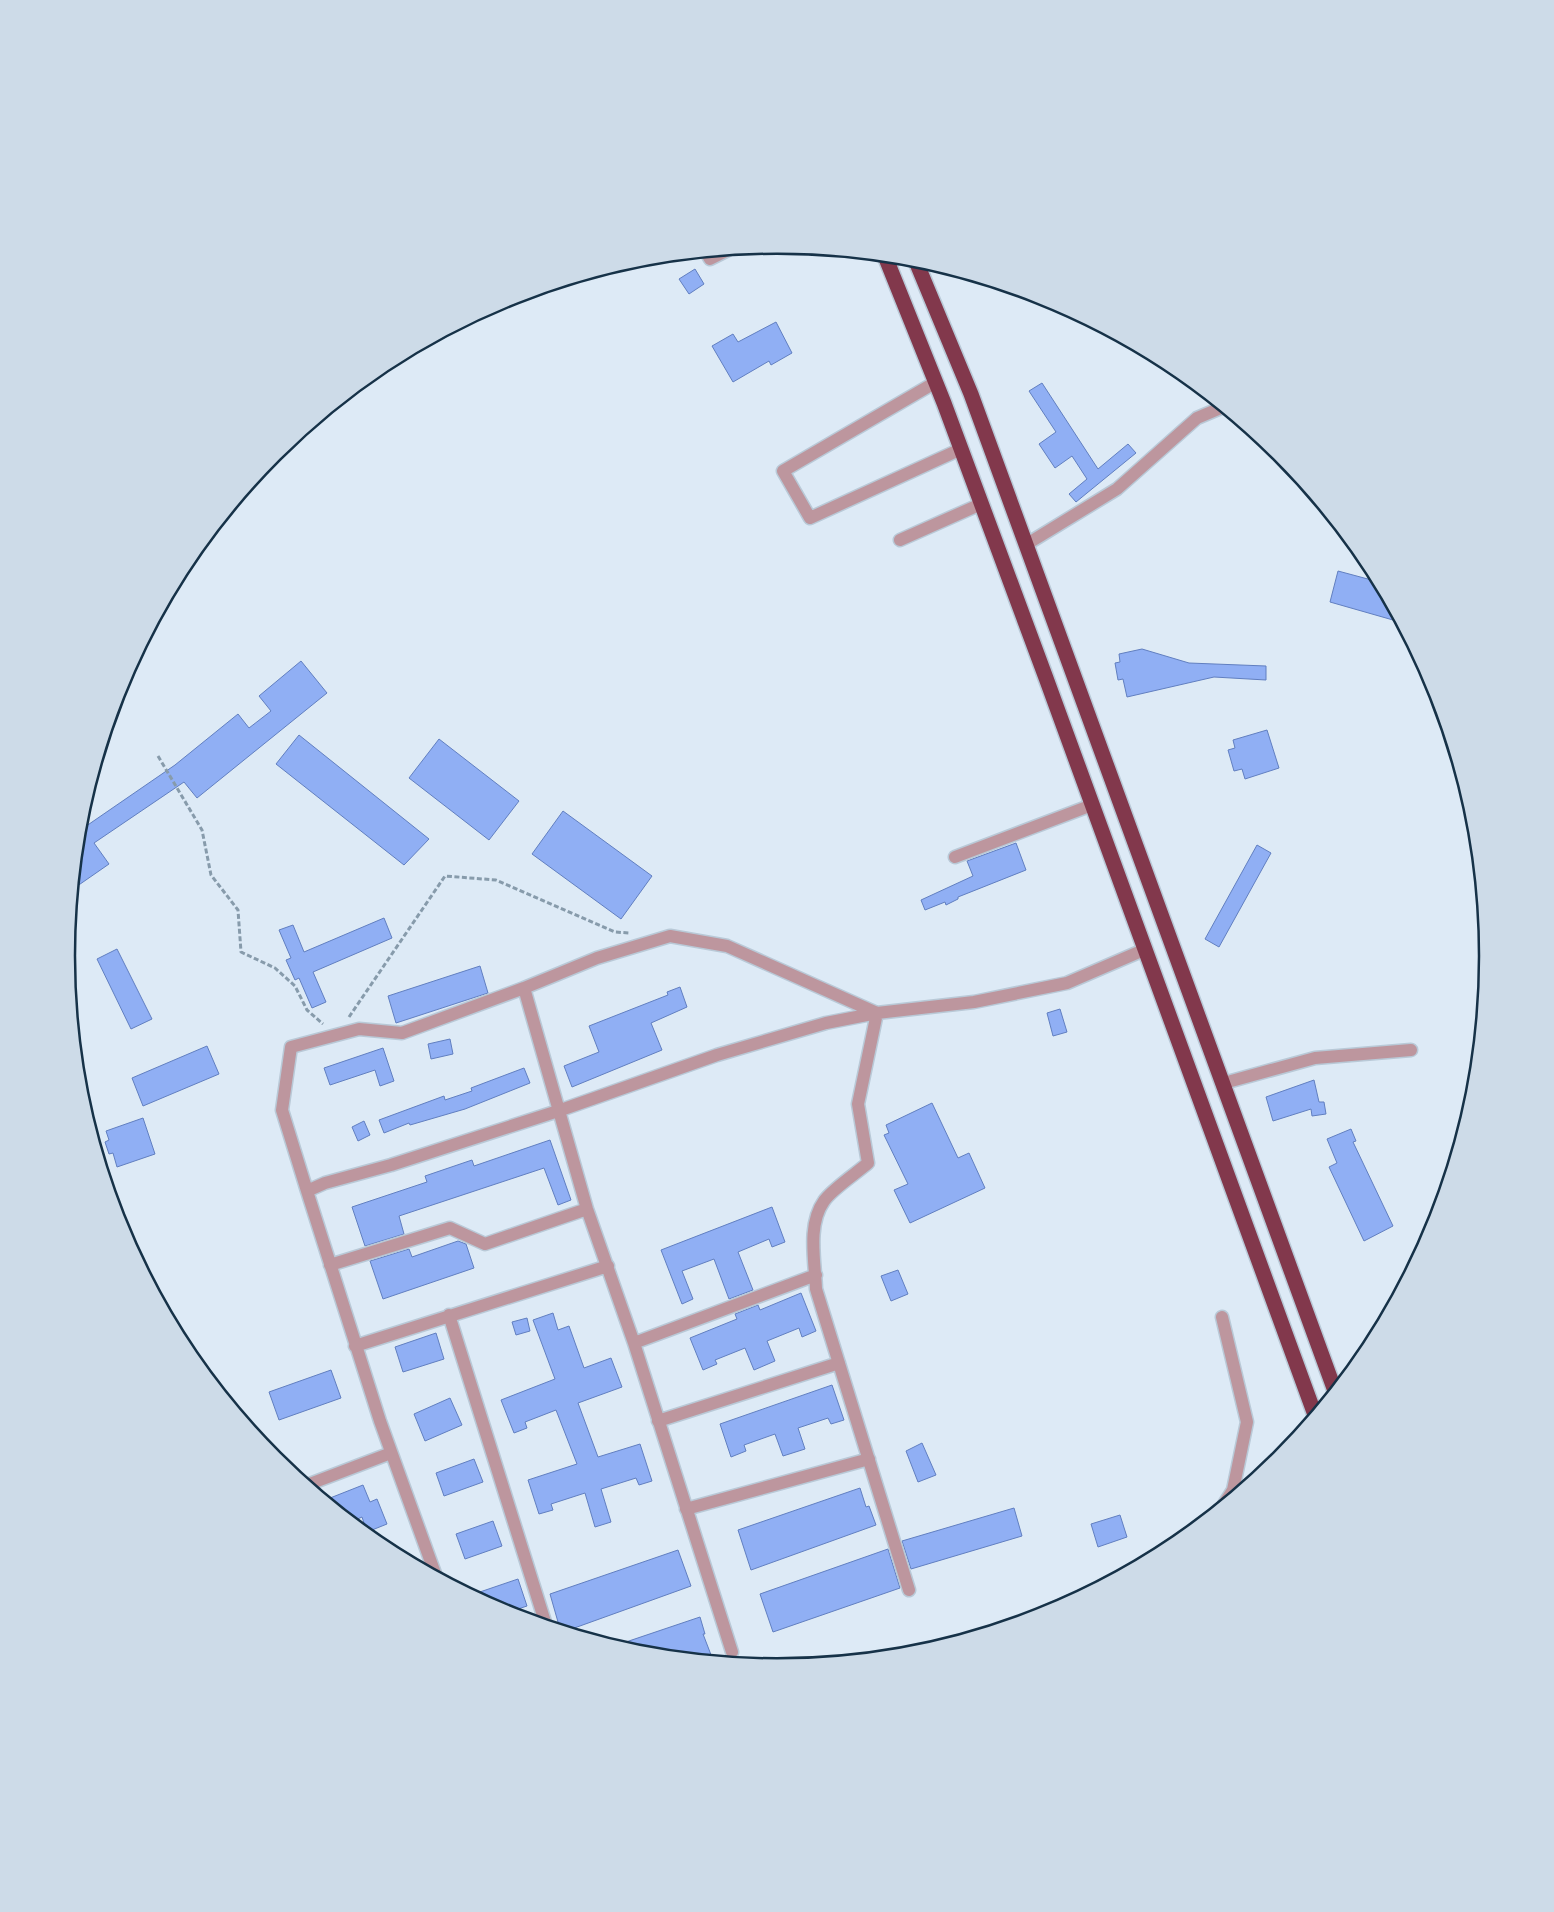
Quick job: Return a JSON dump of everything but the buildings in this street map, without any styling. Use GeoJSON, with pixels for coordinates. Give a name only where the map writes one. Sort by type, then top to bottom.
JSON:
{"type":"FeatureCollection","features":[{"type":"Feature","properties":{"kind":"highway"},"geometry":{"type":"LineString","coordinates":[[888,263],[961,449],[1313,1409]]}},
{"type":"Feature","properties":{"kind":"highway"},"geometry":{"type":"LineString","coordinates":[[919,268],[971,394],[1027,544],[1333,1385]]}},
{"type":"Feature","properties":{"kind":"street"},"geometry":{"type":"LineString","coordinates":[[936,382],[783,471],[810,518],[961,449]]}},
{"type":"Feature","properties":{"kind":"street"},"geometry":{"type":"LineString","coordinates":[[1027,544],[1117,489],[1197,418],[1217,410]]}},
{"type":"Feature","properties":{"kind":"street"},"geometry":{"type":"LineString","coordinates":[[900,540],[981,504]]}},
{"type":"Feature","properties":{"kind":"street"},"geometry":{"type":"LineString","coordinates":[[955,857],[1092,805]]}},
{"type":"Feature","properties":{"kind":"street"},"geometry":{"type":"LineString","coordinates":[[433,1568],[391,1453],[355,1346],[282,1110],[292,1047],[358,1029],[402,1032],[524,988],[597,958],[670,936],[727,946],[876,1014]]}},
{"type":"Feature","properties":{"kind":"street"},"geometry":{"type":"LineString","coordinates":[[307,1191],[558,1111],[717,1055],[826,1023],[876,1014],[974,1002],[1067,983],[1146,950]]}},
{"type":"Feature","properties":{"kind":"street"},"geometry":{"type":"LineString","coordinates":[[524,988],[587,1209],[634,1343],[732,1652]]}},
{"type":"Feature","properties":{"kind":"street"},"geometry":{"type":"LineString","coordinates":[[876,1014],[858,1104],[868,1163],[824,1200],[816,1221],[813,1241],[816,1289],[909,1590]]}},
{"type":"Feature","properties":{"kind":"street"},"geometry":{"type":"LineString","coordinates":[[1224,1083],[1315,1058],[1411,1050]]}},
{"type":"Feature","properties":{"kind":"street"},"geometry":{"type":"LineString","coordinates":[[330,1265],[450,1228],[485,1244],[587,1209]]}},
{"type":"Feature","properties":{"kind":"street"},"geometry":{"type":"LineString","coordinates":[[355,1346],[608,1266]]}},
{"type":"Feature","properties":{"kind":"street"},"geometry":{"type":"LineString","coordinates":[[634,1343],[816,1275]]}},
{"type":"Feature","properties":{"kind":"street"},"geometry":{"type":"LineString","coordinates":[[449,1315],[544,1618]]}},
{"type":"Feature","properties":{"kind":"street"},"geometry":{"type":"LineString","coordinates":[[1222,1317],[1247,1422],[1233,1490]]}},
{"type":"Feature","properties":{"kind":"street"},"geometry":{"type":"LineString","coordinates":[[658,1421],[839,1362]]}},
{"type":"Feature","properties":{"kind":"street"},"geometry":{"type":"LineString","coordinates":[[313,1483],[391,1453]]}},
{"type":"Feature","properties":{"kind":"street"},"geometry":{"type":"LineString","coordinates":[[686,1509],[869,1459]]}},
{"type":"Feature","properties":{"kind":"path"},"geometry":{"type":"LineString","coordinates":[[158,756],[202,830],[211,875],[238,910],[241,952],[276,968],[295,986],[307,1010],[337,1035],[444,876],[496,880],[551,902],[615,932],[633,933]]}}]}
